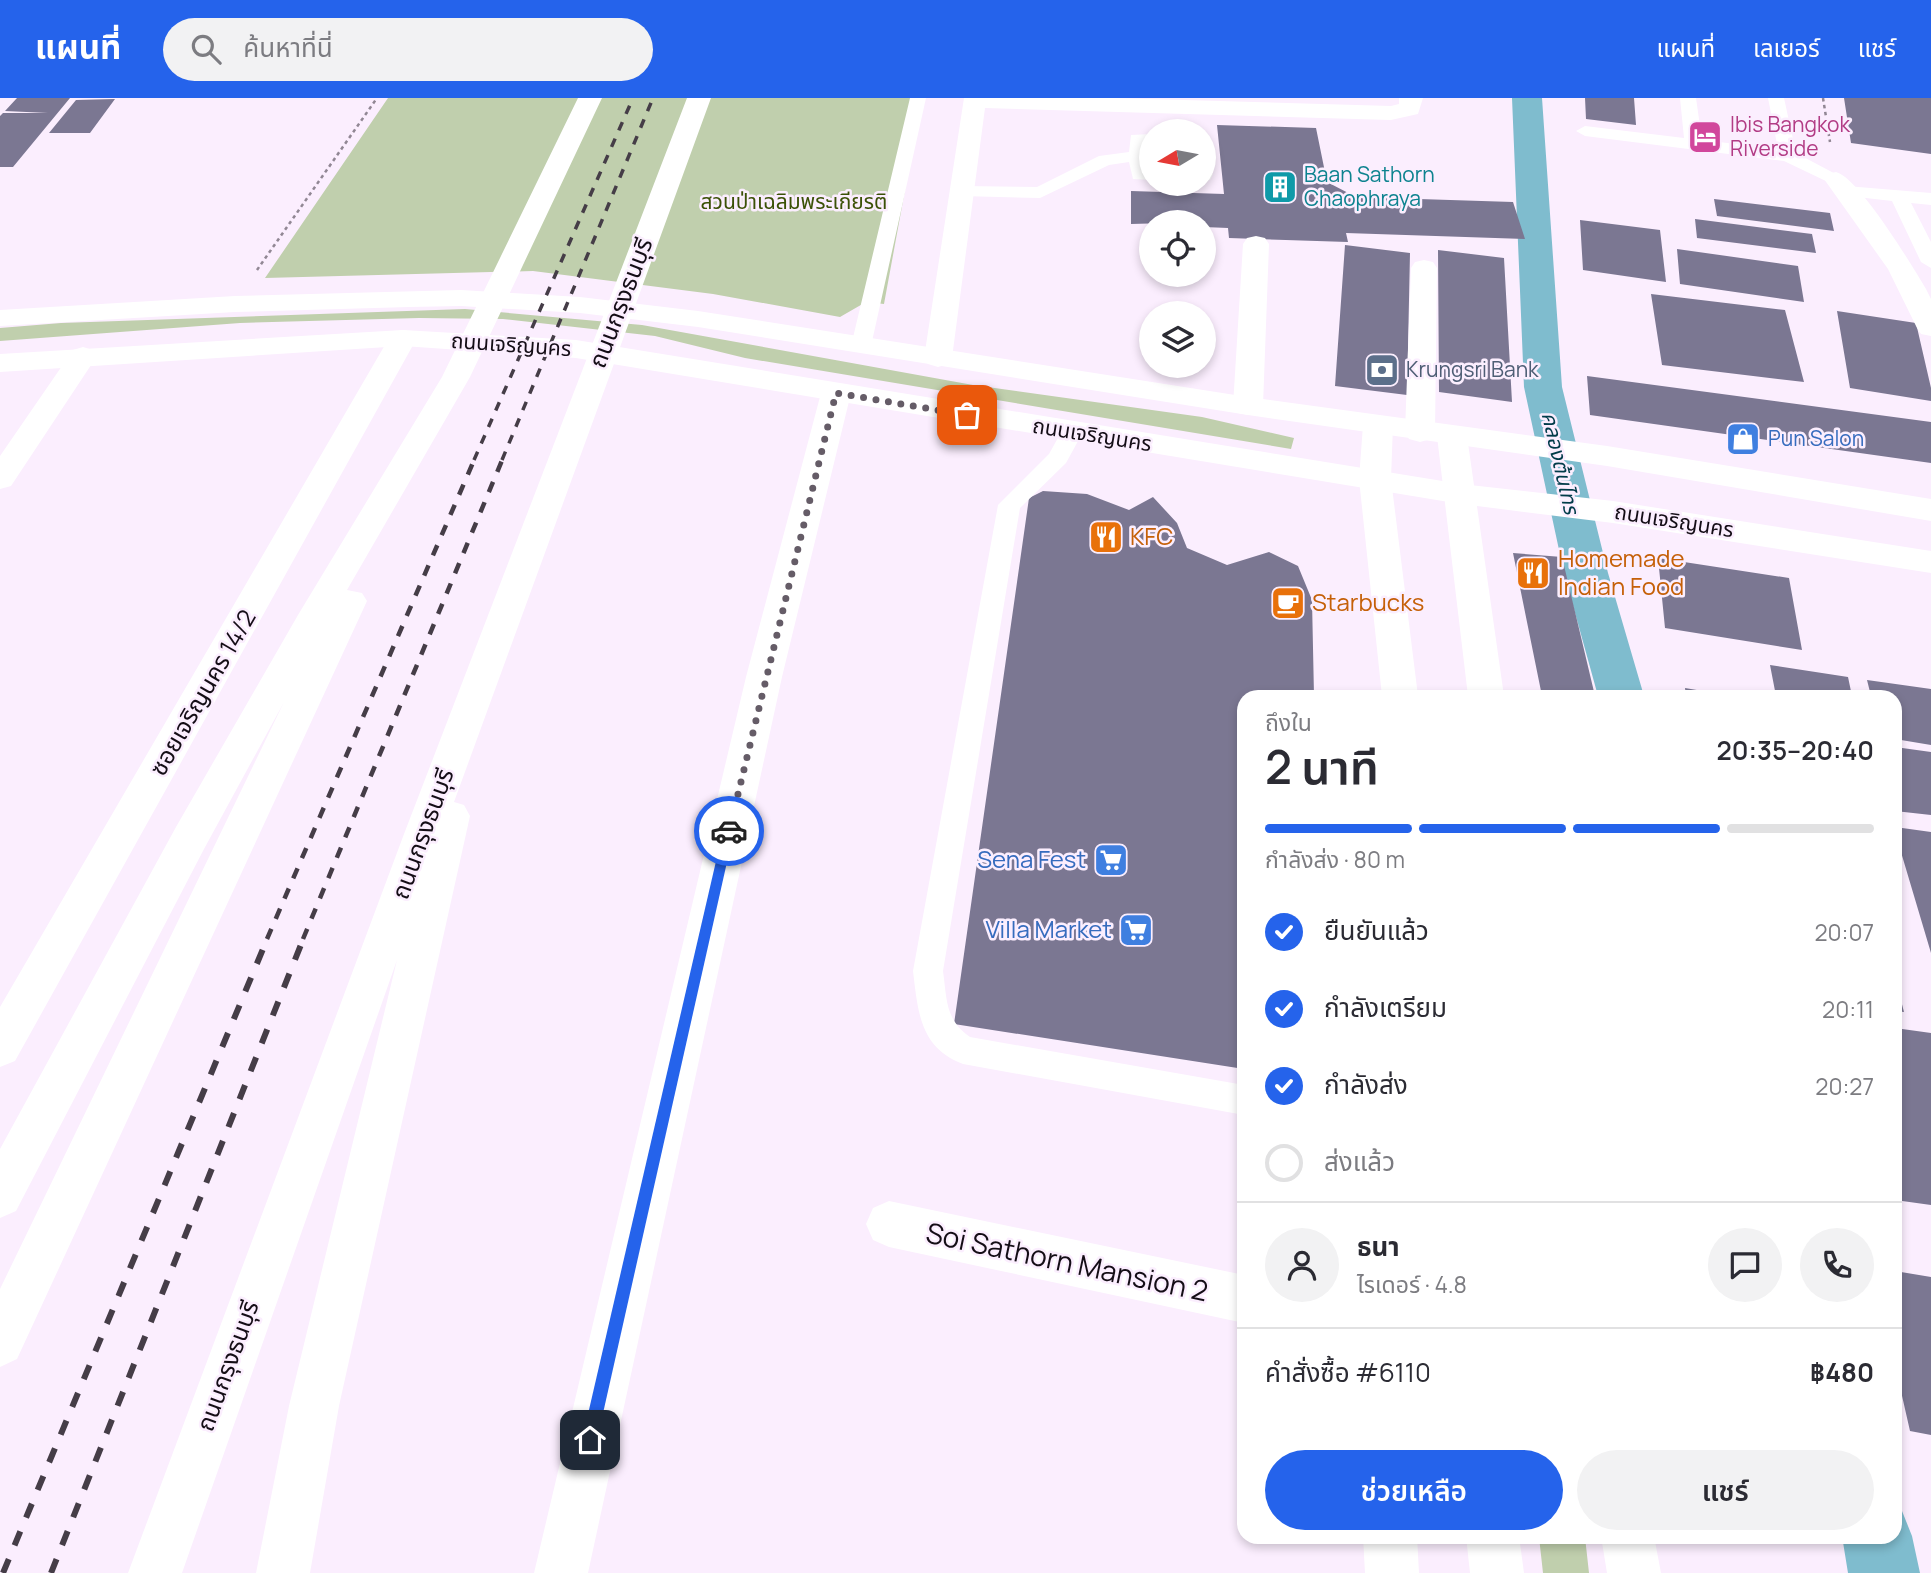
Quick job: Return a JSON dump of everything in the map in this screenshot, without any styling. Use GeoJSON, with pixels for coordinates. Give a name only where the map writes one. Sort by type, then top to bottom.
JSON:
{"type":"FeatureCollection","features":[{"type":"Feature","properties":{"kind":"main road"},"geometry":{"type":"LineString","coordinates":[[0,1342],[190,935],[590,98]]}},
{"type":"Feature","properties":{"kind":"main road","name":"ถนนกรุงธนบุรี"},"geometry":{"type":"LineString","coordinates":[[155,1573],[305,1150],[699,98]]}},
{"type":"Feature","properties":{"kind":"main road"},"geometry":{"type":"LineString","coordinates":[[938,358],[974,99],[1391,113],[1410,109],[1411,98]]}},
{"type":"Feature","properties":{"kind":"main road"},"geometry":{"type":"LineString","coordinates":[[1841,185],[1928,315]]}},
{"type":"Feature","properties":{"kind":"main road"},"geometry":{"type":"LineString","coordinates":[[1248,406],[1256,244]]}},
{"type":"Feature","properties":{"kind":"main road"},"geometry":{"type":"LineString","coordinates":[[1420,432],[1424,268]]}},
{"type":"Feature","properties":{"kind":"main road","name":"ถนนเจริญนคร"},"geometry":{"type":"LineString","coordinates":[[0,318],[234,304],[461,298],[580,305],[698,318],[1248,406],[1607,456],[1931,510]]}},
{"type":"Feature","properties":{"kind":"main road","name":"ถนนเจริญนคร"},"geometry":{"type":"LineString","coordinates":[[0,363],[403,338],[576,349],[1461,494],[1613,512],[1931,562]]}},
{"type":"Feature","properties":{"kind":"main road","name":"ซอยเจริญนคร 14/2"},"geometry":{"type":"LineString","coordinates":[[0,1047],[403,338]]}},
{"type":"Feature","properties":{"kind":"main road"},"geometry":{"type":"LineString","coordinates":[[0,479],[83,356]]}},
{"type":"Feature","properties":{"kind":"main road"},"geometry":{"type":"LineString","coordinates":[[0,1195],[190,838],[310,624],[456,377]]}},
{"type":"Feature","properties":{"kind":"main road"},"geometry":{"type":"LineString","coordinates":[[561,1573],[764,677],[836,393]]}},
{"type":"Feature","properties":{"kind":"main road"},"geometry":{"type":"LineString","coordinates":[[1378,425],[1375,479],[1399,690]]}},
{"type":"Feature","properties":{"kind":"main road"},"geometry":{"type":"LineString","coordinates":[[1452,436],[1485,690]]}},
{"type":"Feature","properties":{"kind":"main road"},"geometry":{"type":"LineString","coordinates":[[282,1573],[314,1406],[491,651]]}},
{"type":"Feature","properties":{"kind":"main road","name":"Soi Sathorn Mansion 2"},"geometry":{"type":"LineString","coordinates":[[889,1224],[1237,1298]]}},
{"type":"Feature","properties":{"kind":"main road"},"geometry":{"type":"LineString","coordinates":[[1390,1544],[1392,1573]]}},
{"type":"Feature","properties":{"kind":"main road"},"geometry":{"type":"LineString","coordinates":[[1493,1544],[1497,1573]]}},
{"type":"Feature","properties":{"kind":"main road"},"geometry":{"type":"LineString","coordinates":[[1629,1544],[1634,1573]]}},
{"type":"Feature","properties":{"kind":"lane"},"geometry":{"type":"LineString","coordinates":[[861,346],[918,98]]}},
{"type":"Feature","properties":{"kind":"lane"},"geometry":{"type":"LineString","coordinates":[[1688,98],[1694,145]]}},
{"type":"Feature","properties":{"kind":"lane"},"geometry":{"type":"LineString","coordinates":[[1776,98],[1788,156]]}},
{"type":"Feature","properties":{"kind":"lane"},"geometry":{"type":"LineString","coordinates":[[1585,131],[1788,156],[1841,185],[1872,193],[1931,199]]}},
{"type":"Feature","properties":{"kind":"lane"},"geometry":{"type":"LineString","coordinates":[[1139,139],[1139,175]]}},
{"type":"Feature","properties":{"kind":"lane"},"geometry":{"type":"LineString","coordinates":[[961,191],[1040,193],[1105,160],[1138,156]]}},
{"type":"Feature","properties":{"kind":"lane"},"geometry":{"type":"LineString","coordinates":[[1899,196],[1931,262]]}},
{"type":"Feature","properties":{"kind":"lane"},"geometry":{"type":"LineString","coordinates":[[1072,432],[1058,458],[1009,505],[928,971],[932,1004],[943,1036],[962,1050],[1237,1099]]}},
{"type":"Feature","properties":{"kind":"path"},"geometry":{"type":"LineString","coordinates":[[253,275],[377,98]]}},
{"type":"Feature","properties":{"kind":"green space","name":"สวนป่าเฉลิมพระเกียรติ"},"geometry":{"type":"Polygon","coordinates":[[[388,98],[922,98],[884,304],[866,302],[840,317],[713,294],[533,271],[265,278],[388,98]]]}},
{"type":"Feature","properties":{"kind":"green space"},"geometry":{"type":"Polygon","coordinates":[[[465,309],[642,325],[973,385],[1202,417],[1294,438],[1291,449],[745,358],[655,336],[503,319],[419,318],[240,323],[0,341],[0,328],[61,323],[465,309]]]}},
{"type":"Feature","properties":{"kind":"green space"},"geometry":{"type":"Polygon","coordinates":[[[1540,1544],[1586,1544],[1589,1573],[1543,1573],[1540,1544]]]}},
{"type":"Feature","properties":{"kind":"building"},"geometry":{"type":"Polygon","coordinates":[[[17,98],[70,98],[13,167],[0,167],[0,116],[3,113],[48,113],[5,111],[17,98]]]}},
{"type":"Feature","properties":{"kind":"building"},"geometry":{"type":"Polygon","coordinates":[[[1585,98],[1634,98],[1636,125],[1586,119],[1585,98]]]}},
{"type":"Feature","properties":{"kind":"building"},"geometry":{"type":"Polygon","coordinates":[[[1844,98],[1931,98],[1931,154],[1851,143],[1844,98]]]}},
{"type":"Feature","properties":{"kind":"building"},"geometry":{"type":"Polygon","coordinates":[[[115,99],[90,133],[49,133],[76,100],[115,99]]]}},
{"type":"Feature","properties":{"kind":"building","name":"Baan Sathorn Chaophraya"},"geometry":{"type":"Polygon","coordinates":[[[1217,125],[1316,128],[1327,182],[1356,197],[1513,202],[1525,239],[1346,233],[1348,242],[1229,238],[1228,228],[1216,228],[1216,210],[1139,210],[1139,224],[1131,224],[1131,191],[1139,191],[1139,196],[1224,194],[1217,125]]]}},
{"type":"Feature","properties":{"kind":"building"},"geometry":{"type":"Polygon","coordinates":[[[1714,199],[1830,213],[1834,231],[1717,216],[1714,199]]]}},
{"type":"Feature","properties":{"kind":"building"},"geometry":{"type":"Polygon","coordinates":[[[1695,219],[1812,234],[1816,253],[1697,238],[1695,219]]]}},
{"type":"Feature","properties":{"kind":"building"},"geometry":{"type":"Polygon","coordinates":[[[1580,220],[1660,230],[1666,282],[1583,270],[1580,220]]]}},
{"type":"Feature","properties":{"kind":"building"},"geometry":{"type":"Polygon","coordinates":[[[1345,245],[1410,253],[1407,395],[1335,386],[1345,245]]]}},
{"type":"Feature","properties":{"kind":"building"},"geometry":{"type":"Polygon","coordinates":[[[1677,249],[1798,266],[1804,302],[1680,284],[1677,249]]]}},
{"type":"Feature","properties":{"kind":"building"},"geometry":{"type":"Polygon","coordinates":[[[1438,250],[1504,258],[1512,402],[1439,392],[1438,250]]]}},
{"type":"Feature","properties":{"kind":"building"},"geometry":{"type":"Polygon","coordinates":[[[1651,294],[1785,310],[1804,382],[1662,365],[1651,294]]]}},
{"type":"Feature","properties":{"kind":"building"},"geometry":{"type":"Polygon","coordinates":[[[1837,311],[1916,323],[1931,388],[1931,401],[1850,388],[1837,311]]]}},
{"type":"Feature","properties":{"kind":"building"},"geometry":{"type":"Polygon","coordinates":[[[1587,376],[1931,422],[1931,463],[1590,415],[1587,376]]]}},
{"type":"Feature","properties":{"kind":"building","name":"Sena Fest"},"geometry":{"type":"Polygon","coordinates":[[[1043,491],[1087,494],[1129,510],[1153,497],[1177,523],[1187,548],[1227,565],[1269,552],[1298,566],[1312,600],[1314,690],[1237,690],[1237,1068],[954,1024],[1029,498],[1043,491]]]}},
{"type":"Feature","properties":{"kind":"building"},"geometry":{"type":"Polygon","coordinates":[[[1513,553],[1562,557],[1594,690],[1541,690],[1513,553]]]}},
{"type":"Feature","properties":{"kind":"building"},"geometry":{"type":"Polygon","coordinates":[[[1658,558],[1789,578],[1802,650],[1665,628],[1658,558]]]}},
{"type":"Feature","properties":{"kind":"building"},"geometry":{"type":"Polygon","coordinates":[[[1770,665],[1848,677],[1851,690],[1775,690],[1770,665]]]}},
{"type":"Feature","properties":{"kind":"building"},"geometry":{"type":"Polygon","coordinates":[[[1867,680],[1931,689],[1931,745],[1902,740],[1902,690],[1870,690],[1867,680]]]}},
{"type":"Feature","properties":{"kind":"building"},"geometry":{"type":"Polygon","coordinates":[[[1902,748],[1931,752],[1931,815],[1902,812],[1902,748]]]}},
{"type":"Feature","properties":{"kind":"building"},"geometry":{"type":"Polygon","coordinates":[[[1902,828],[1931,832],[1931,953],[1902,856],[1902,828]]]}},
{"type":"Feature","properties":{"kind":"building"},"geometry":{"type":"Polygon","coordinates":[[[1902,1029],[1931,1033],[1931,1205],[1902,1201],[1902,1029]]]}},
{"type":"Feature","properties":{"kind":"building"},"geometry":{"type":"Polygon","coordinates":[[[1902,1272],[1931,1277],[1931,1435],[1910,1431],[1902,1396],[1902,1272]]]}},
{"type":"Feature","properties":{"kind":"waterway","name":"คลองต้นไทร"},"geometry":{"type":"LineString","coordinates":[[1527,98],[1543,387],[1586,573],[1619,690]]}},
{"type":"Feature","properties":{"kind":"waterway","name":"คลองต้นไทร"},"geometry":{"type":"LineString","coordinates":[[1879,1544],[1884,1573]]}},
{"type":"Feature","properties":{"kind":"railway"},"geometry":{"type":"LineString","coordinates":[[474,460],[633,98]]}},
{"type":"Feature","properties":{"kind":"railway"},"geometry":{"type":"LineString","coordinates":[[502,460],[653,98]]}},
{"type":"Feature","properties":{"kind":"railway"},"geometry":{"type":"LineString","coordinates":[[267,939],[475,458]]}},
{"type":"Feature","properties":{"kind":"railway"},"geometry":{"type":"LineString","coordinates":[[303,939],[503,458]]}},
{"type":"Feature","properties":{"kind":"railway"},"geometry":{"type":"LineString","coordinates":[[3,1573],[268,937]]}},
{"type":"Feature","properties":{"kind":"railway"},"geometry":{"type":"LineString","coordinates":[[51,1573],[304,937]]}},
{"type":"Feature","properties":{"kind":"way so far"},"geometry":{"type":"LineString","coordinates":[[729,831],[764,677],[836,393],[967,415]]}},
{"type":"Feature","properties":{"kind":"place","name":"Ibis Bangkok Riverside"},"geometry":{"type":"Point","coordinates":[1705,137]}},
{"type":"Feature","properties":{"kind":"place","name":"Baan Sathorn Chaophraya"},"geometry":{"type":"Point","coordinates":[1280,187]}},
{"type":"Feature","properties":{"kind":"place","name":"Krungsri Bank"},"geometry":{"type":"Point","coordinates":[1382,370]}},
{"type":"Feature","properties":{"kind":"place","name":"Pun Salon"},"geometry":{"type":"Point","coordinates":[1743,439]}},
{"type":"Feature","properties":{"kind":"place","name":"KFC"},"geometry":{"type":"Point","coordinates":[1106,537]}},
{"type":"Feature","properties":{"kind":"place","name":"Homemade Indian Food"},"geometry":{"type":"Point","coordinates":[1533,573]}},
{"type":"Feature","properties":{"kind":"place","name":"Starbucks"},"geometry":{"type":"Point","coordinates":[1288,603]}},
{"type":"Feature","properties":{"kind":"place","name":"Sena Fest"},"geometry":{"type":"Point","coordinates":[1111,860]}},
{"type":"Feature","properties":{"kind":"place","name":"Villa Market"},"geometry":{"type":"Point","coordinates":[1136,930]}},
{"type":"Feature","properties":{"kind":"route"},"geometry":{"type":"LineString","coordinates":[[590,1440],[729,831]]}}]}
